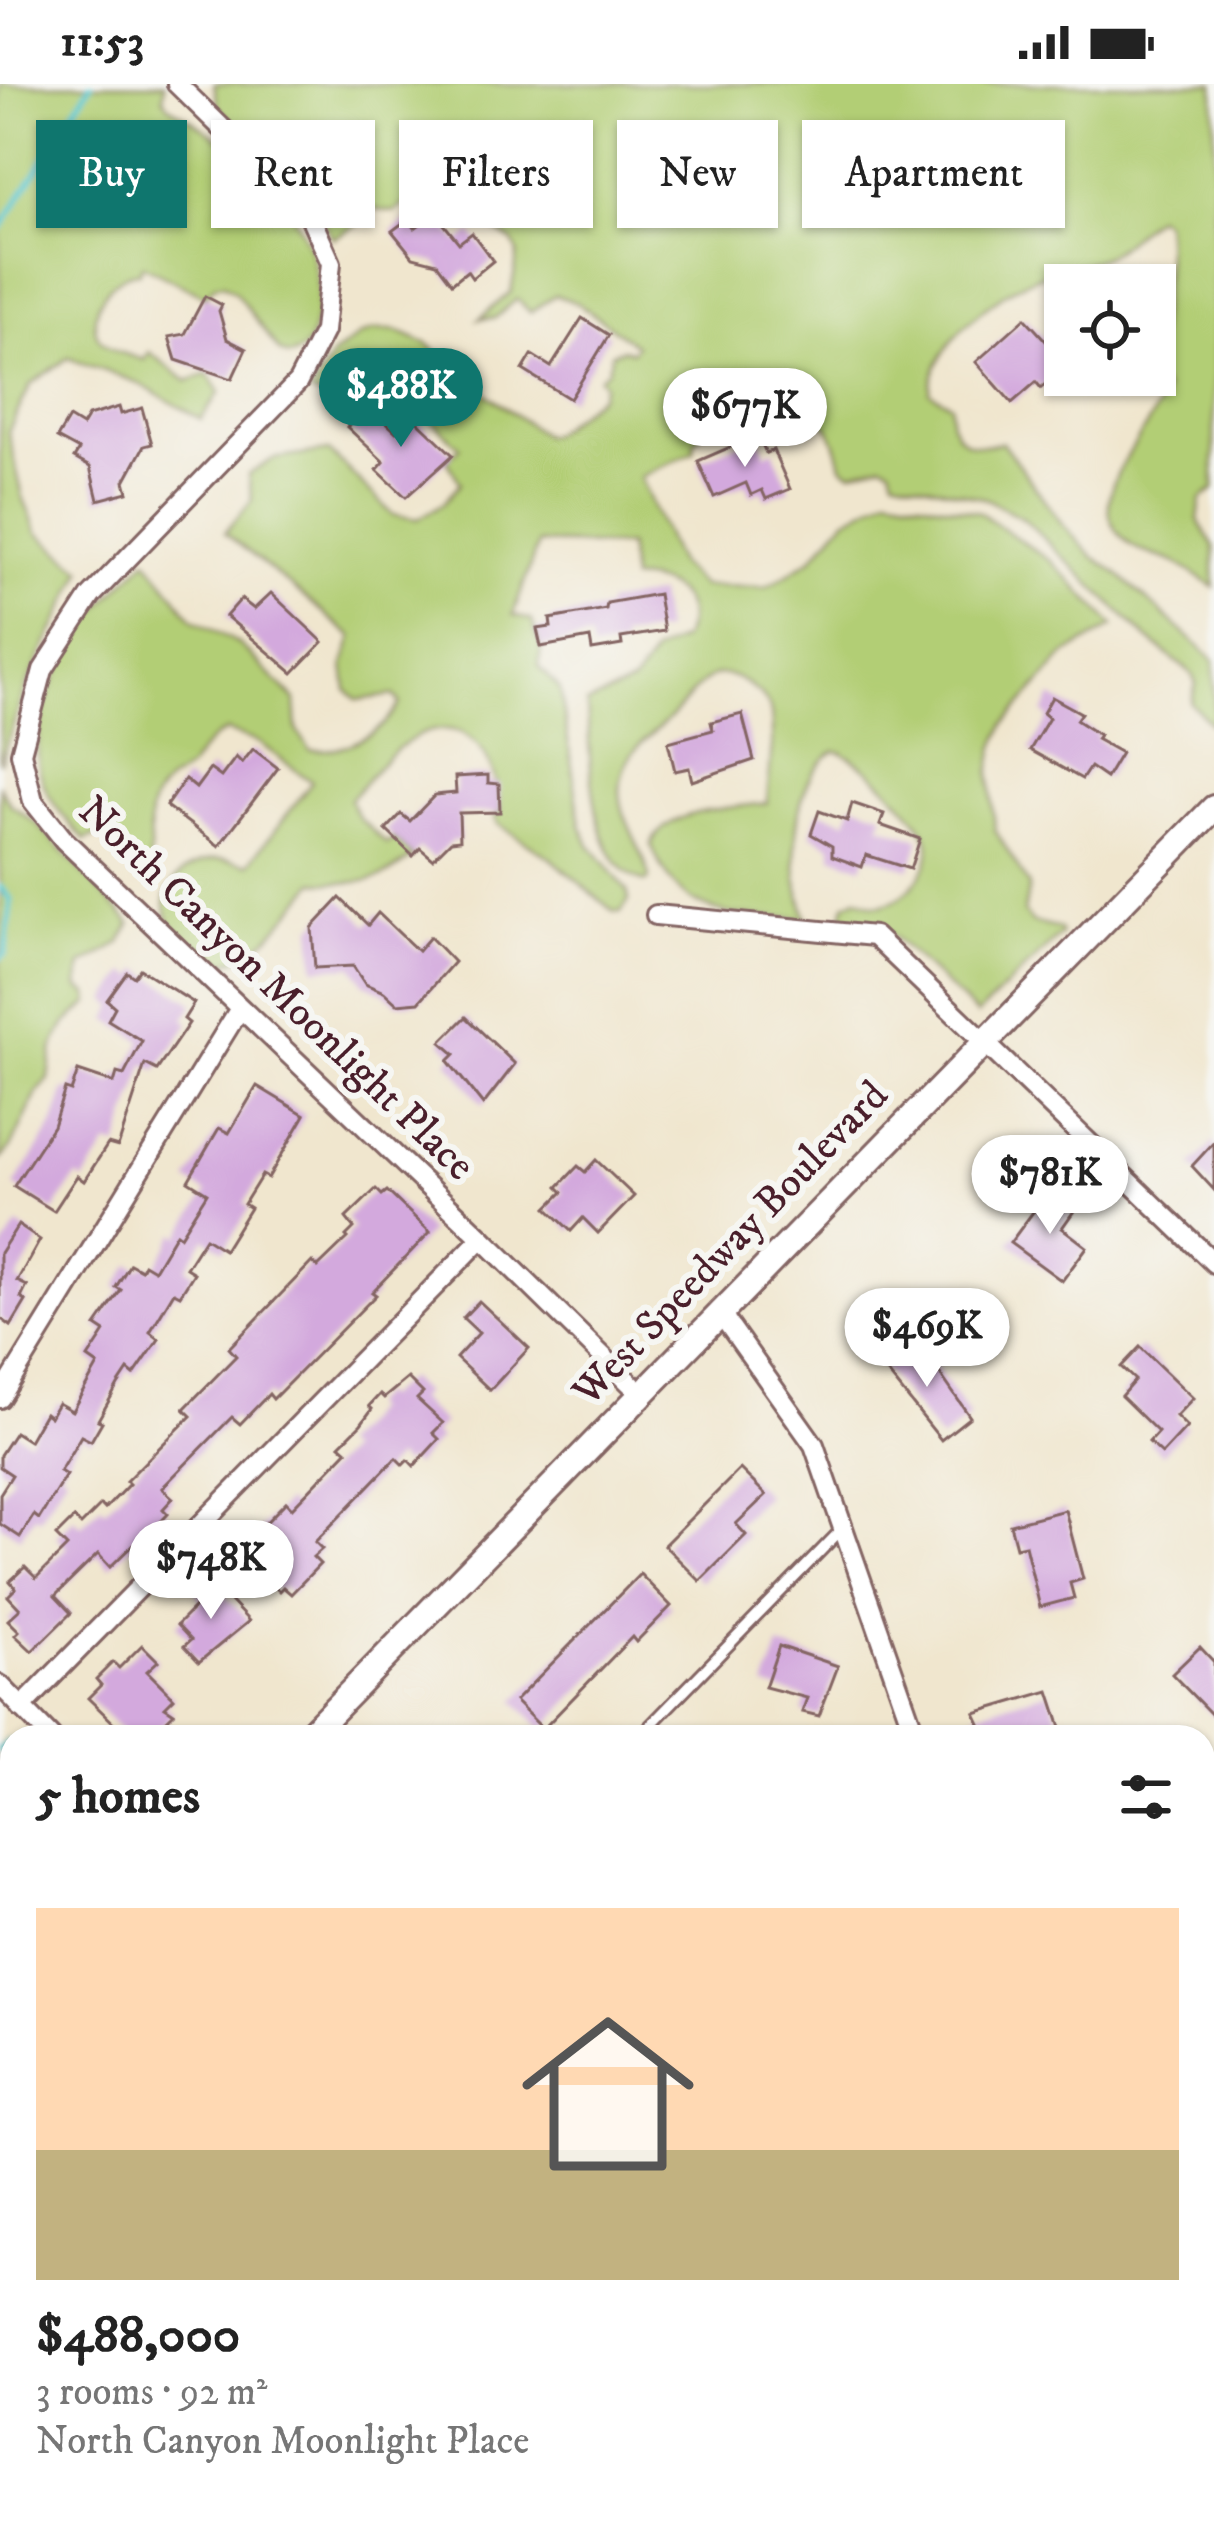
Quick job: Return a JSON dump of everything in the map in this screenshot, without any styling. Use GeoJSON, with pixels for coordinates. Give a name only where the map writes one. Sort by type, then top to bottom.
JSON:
{"type":"FeatureCollection","features":[{"type":"Feature","properties":{"kind":"main road","name":"West Speedway Boulevard"},"geometry":{"type":"LineString","coordinates":[[319,1725],[1214,808]]}},
{"type":"Feature","properties":{"kind":"street","name":"North Canyon Moonlight Place"},"geometry":{"type":"LineString","coordinates":[[177,84],[308,212],[331,263],[324,331],[298,382],[91,596],[44,670],[21,753],[33,801],[64,841],[640,1393]]}},
{"type":"Feature","properties":{"kind":"street"},"geometry":{"type":"LineString","coordinates":[[656,915],[874,936],[1214,1263]]}},
{"type":"Feature","properties":{"kind":"street"},"geometry":{"type":"LineString","coordinates":[[0,1398],[239,1010]]}},
{"type":"Feature","properties":{"kind":"street"},"geometry":{"type":"LineString","coordinates":[[21,1708],[482,1238]]}},
{"type":"Feature","properties":{"kind":"street"},"geometry":{"type":"LineString","coordinates":[[719,1311],[814,1445],[912,1725]]}},
{"type":"Feature","properties":{"kind":"street"},"geometry":{"type":"LineString","coordinates":[[0,1685],[39,1725]]}},
{"type":"Feature","properties":{"kind":"lane"},"geometry":{"type":"LineString","coordinates":[[651,1725],[844,1527]]}},
{"type":"Feature","properties":{"kind":"green space"},"geometry":{"type":"Polygon","coordinates":[[[0,84],[165,84],[163,98],[169,106],[211,134],[211,228],[299,228],[318,287],[315,322],[304,348],[289,356],[280,352],[235,292],[223,284],[215,285],[205,296],[142,265],[139,272],[119,279],[103,296],[95,328],[99,338],[114,349],[144,360],[149,352],[187,381],[208,374],[220,392],[201,419],[136,382],[68,358],[31,384],[8,432],[23,497],[38,533],[83,570],[27,685],[0,763],[0,84]]]}},
{"type":"Feature","properties":{"kind":"green space"},"geometry":{"type":"Polygon","coordinates":[[[214,84],[1214,84],[1214,489],[1201,499],[1198,520],[1214,547],[1214,587],[1174,562],[1131,545],[1115,527],[1109,509],[1120,469],[1162,396],[1176,396],[1176,264],[1166,264],[1164,222],[1156,216],[1105,256],[1083,264],[1044,264],[1044,274],[988,306],[942,355],[930,392],[951,404],[953,426],[963,440],[980,445],[1002,442],[1092,556],[1214,660],[1214,727],[1191,703],[1196,684],[1191,673],[1148,639],[1024,519],[987,499],[894,477],[891,467],[883,463],[851,472],[842,466],[825,424],[786,397],[761,411],[726,411],[695,441],[694,451],[640,477],[678,564],[702,586],[765,587],[811,559],[846,519],[889,495],[979,512],[1052,562],[1114,626],[1065,655],[1005,724],[995,747],[990,773],[995,830],[1029,886],[1024,912],[1031,922],[1060,929],[1061,934],[977,1015],[891,934],[842,917],[845,904],[857,898],[880,905],[902,895],[924,870],[929,849],[923,829],[901,802],[845,754],[835,751],[820,764],[801,804],[797,877],[807,918],[713,910],[678,889],[664,870],[651,845],[671,823],[702,812],[767,803],[770,709],[760,694],[737,678],[725,675],[706,680],[636,748],[625,767],[621,803],[649,879],[646,882],[626,872],[612,855],[596,806],[587,704],[633,683],[654,653],[682,639],[688,613],[685,603],[668,587],[631,580],[628,546],[538,543],[513,615],[532,621],[541,647],[539,666],[560,689],[581,825],[590,845],[627,891],[629,900],[621,912],[614,912],[552,859],[498,824],[497,790],[484,754],[460,732],[444,729],[425,733],[397,749],[350,799],[358,817],[387,844],[394,838],[413,856],[368,881],[315,882],[258,946],[211,965],[170,922],[165,910],[170,888],[186,870],[209,860],[249,864],[312,782],[258,742],[226,731],[159,792],[150,811],[150,865],[142,870],[99,835],[85,840],[61,814],[43,783],[38,760],[40,726],[50,691],[83,628],[147,559],[193,619],[239,644],[295,700],[297,730],[310,750],[362,739],[384,724],[400,703],[394,695],[358,700],[347,690],[344,665],[353,637],[225,533],[252,500],[248,475],[273,459],[329,451],[393,515],[418,519],[444,503],[460,483],[447,460],[460,447],[398,397],[390,405],[355,377],[329,396],[310,393],[332,356],[360,335],[395,330],[428,344],[453,369],[544,436],[600,395],[604,384],[599,378],[608,369],[612,353],[632,351],[636,345],[578,303],[555,295],[530,312],[517,299],[495,318],[479,319],[511,292],[518,253],[513,242],[492,228],[593,228],[593,120],[399,120],[399,208],[395,212],[375,209],[375,120],[232,120],[218,106],[214,84]]]}},
{"type":"Feature","properties":{"kind":"green space"},"geometry":{"type":"Polygon","coordinates":[[[327,228],[351,228],[333,238],[327,228]]]}},
{"type":"Feature","properties":{"kind":"green space"},"geometry":{"type":"Polygon","coordinates":[[[0,787],[11,805],[36,823],[131,924],[120,944],[82,965],[78,987],[88,994],[90,1003],[66,1023],[53,1047],[49,1079],[0,1160],[0,787]]]}},
{"type":"Feature","properties":{"kind":"building"},"geometry":{"type":"Polygon","coordinates":[[[399,226],[447,228],[459,243],[472,233],[493,261],[472,278],[467,271],[452,283],[437,263],[413,257],[392,231],[399,226]]]}},
{"type":"Feature","properties":{"kind":"building"},"geometry":{"type":"Polygon","coordinates":[[[205,296],[222,305],[219,311],[227,339],[246,349],[232,379],[176,360],[169,337],[185,334],[205,296]]]}},
{"type":"Feature","properties":{"kind":"building"},"geometry":{"type":"Polygon","coordinates":[[[582,318],[609,335],[570,399],[523,370],[532,355],[551,367],[582,318]]]}},
{"type":"Feature","properties":{"kind":"building"},"geometry":{"type":"Polygon","coordinates":[[[1025,318],[1044,339],[1044,385],[1036,382],[1012,403],[976,362],[1025,318]]]}},
{"type":"Feature","properties":{"kind":"building"},"geometry":{"type":"Polygon","coordinates":[[[367,405],[396,432],[412,416],[453,455],[406,497],[377,470],[384,462],[347,427],[367,405]]]}},
{"type":"Feature","properties":{"kind":"building"},"geometry":{"type":"Polygon","coordinates":[[[119,407],[121,414],[142,408],[152,444],[144,446],[125,481],[128,492],[98,500],[90,467],[74,458],[79,450],[57,438],[69,418],[82,426],[88,416],[119,407]]]}},
{"type":"Feature","properties":{"kind":"building"},"geometry":{"type":"Polygon","coordinates":[[[758,435],[766,453],[773,450],[790,489],[766,499],[762,490],[751,495],[746,483],[714,497],[698,461],[758,435]]]}},
{"type":"Feature","properties":{"kind":"building"},"geometry":{"type":"Polygon","coordinates":[[[271,593],[323,642],[293,673],[226,616],[241,599],[254,609],[271,593]]]}},
{"type":"Feature","properties":{"kind":"building"},"geometry":{"type":"Polygon","coordinates":[[[658,594],[664,631],[621,638],[622,645],[592,650],[590,638],[541,647],[537,629],[551,627],[550,619],[658,594]]]}},
{"type":"Feature","properties":{"kind":"building"},"geometry":{"type":"Polygon","coordinates":[[[1052,697],[1081,713],[1076,720],[1121,753],[1106,778],[1090,767],[1082,779],[1030,750],[1049,718],[1043,713],[1052,697]]]}},
{"type":"Feature","properties":{"kind":"building"},"geometry":{"type":"Polygon","coordinates":[[[742,714],[754,760],[692,781],[689,768],[675,771],[668,742],[713,730],[711,722],[742,714]]]}},
{"type":"Feature","properties":{"kind":"building"},"geometry":{"type":"Polygon","coordinates":[[[253,749],[278,768],[219,846],[166,806],[185,779],[196,788],[210,769],[221,777],[236,757],[242,763],[253,749]]]}},
{"type":"Feature","properties":{"kind":"building"},"geometry":{"type":"Polygon","coordinates":[[[488,775],[488,783],[499,784],[500,812],[459,813],[460,840],[451,841],[433,859],[420,848],[413,856],[386,830],[401,814],[410,821],[435,795],[456,793],[455,777],[488,775]]]}},
{"type":"Feature","properties":{"kind":"building"},"geometry":{"type":"Polygon","coordinates":[[[852,803],[884,814],[880,825],[920,839],[910,869],[866,855],[862,867],[832,856],[832,846],[811,834],[819,811],[847,821],[852,803]]]}},
{"type":"Feature","properties":{"kind":"building"},"geometry":{"type":"Polygon","coordinates":[[[340,898],[368,925],[378,913],[418,951],[430,937],[454,962],[419,1002],[397,1004],[365,984],[353,966],[315,968],[312,928],[340,898]]]}},
{"type":"Feature","properties":{"kind":"building"},"geometry":{"type":"Polygon","coordinates":[[[140,969],[194,1003],[184,1019],[189,1023],[157,1070],[145,1064],[118,1147],[108,1144],[84,1181],[77,1176],[54,1211],[14,1186],[53,1126],[65,1089],[71,1091],[78,1071],[114,1083],[117,1073],[124,1075],[142,1041],[108,1020],[115,1007],[107,1000],[127,972],[134,977],[140,969]]]}},
{"type":"Feature","properties":{"kind":"building"},"geometry":{"type":"Polygon","coordinates":[[[466,1017],[515,1064],[483,1105],[448,1061],[455,1054],[441,1042],[466,1017]]]}},
{"type":"Feature","properties":{"kind":"building"},"geometry":{"type":"Polygon","coordinates":[[[257,1086],[305,1115],[268,1178],[262,1175],[244,1204],[250,1208],[224,1250],[205,1238],[186,1268],[194,1273],[180,1295],[174,1292],[150,1332],[159,1339],[134,1375],[128,1370],[91,1441],[81,1436],[60,1471],[66,1475],[39,1519],[34,1515],[20,1537],[0,1524],[0,1494],[12,1475],[0,1467],[0,1455],[15,1432],[29,1441],[45,1413],[50,1417],[58,1403],[72,1411],[98,1365],[88,1358],[105,1332],[96,1326],[121,1290],[116,1287],[130,1264],[154,1270],[176,1233],[180,1236],[207,1193],[188,1181],[219,1128],[229,1133],[257,1086]]]}},
{"type":"Feature","properties":{"kind":"building"},"geometry":{"type":"Polygon","coordinates":[[[1214,1142],[1214,1190],[1192,1166],[1214,1142]]]}},
{"type":"Feature","properties":{"kind":"building"},"geometry":{"type":"Polygon","coordinates":[[[596,1160],[634,1196],[598,1233],[583,1218],[571,1231],[547,1208],[563,1192],[558,1187],[578,1166],[585,1172],[596,1160]]]}},
{"type":"Feature","properties":{"kind":"building"},"geometry":{"type":"Polygon","coordinates":[[[376,1189],[382,1195],[387,1191],[430,1232],[372,1292],[376,1295],[273,1399],[269,1394],[240,1424],[232,1417],[162,1488],[173,1498],[163,1509],[168,1514],[152,1531],[110,1567],[98,1554],[55,1596],[71,1613],[32,1651],[15,1635],[19,1631],[8,1620],[20,1609],[8,1596],[16,1588],[10,1581],[25,1567],[36,1578],[67,1547],[56,1536],[74,1518],[81,1525],[101,1505],[105,1509],[129,1484],[126,1481],[191,1416],[184,1409],[236,1356],[229,1348],[312,1262],[318,1267],[348,1238],[354,1228],[346,1218],[376,1189]]]}},
{"type":"Feature","properties":{"kind":"building"},"geometry":{"type":"Polygon","coordinates":[[[1050,1189],[1076,1208],[1062,1228],[1087,1247],[1062,1281],[1010,1243],[1050,1189]]]}},
{"type":"Feature","properties":{"kind":"building"},"geometry":{"type":"Polygon","coordinates":[[[18,1225],[40,1240],[17,1281],[27,1286],[21,1298],[26,1301],[11,1326],[0,1318],[0,1253],[18,1225]]]}},
{"type":"Feature","properties":{"kind":"building"},"geometry":{"type":"Polygon","coordinates":[[[479,1301],[529,1348],[490,1390],[456,1358],[479,1333],[463,1318],[479,1301]]]}},
{"type":"Feature","properties":{"kind":"building"},"geometry":{"type":"Polygon","coordinates":[[[917,1341],[970,1417],[941,1440],[882,1366],[917,1341]]]}},
{"type":"Feature","properties":{"kind":"building"},"geometry":{"type":"Polygon","coordinates":[[[1140,1347],[1193,1398],[1176,1416],[1187,1427],[1162,1454],[1149,1442],[1158,1432],[1121,1396],[1135,1380],[1121,1367],[1140,1347]]]}},
{"type":"Feature","properties":{"kind":"building"},"geometry":{"type":"Polygon","coordinates":[[[408,1378],[423,1393],[417,1399],[443,1423],[433,1433],[439,1439],[414,1466],[396,1458],[315,1542],[322,1549],[313,1557],[320,1564],[291,1594],[283,1587],[279,1591],[238,1551],[286,1502],[292,1508],[347,1451],[340,1445],[380,1394],[384,1398],[408,1378]]]}},
{"type":"Feature","properties":{"kind":"building"},"geometry":{"type":"Polygon","coordinates":[[[740,1469],[766,1495],[736,1524],[746,1535],[700,1581],[664,1545],[740,1469]]]}},
{"type":"Feature","properties":{"kind":"building"},"geometry":{"type":"Polygon","coordinates":[[[1065,1510],[1083,1579],[1070,1583],[1074,1598],[1040,1607],[1025,1545],[1016,1547],[1010,1524],[1065,1510]]]}},
{"type":"Feature","properties":{"kind":"building"},"geometry":{"type":"Polygon","coordinates":[[[640,1574],[671,1606],[636,1642],[632,1637],[547,1725],[539,1725],[515,1701],[640,1574]]]}},
{"type":"Feature","properties":{"kind":"building"},"geometry":{"type":"Polygon","coordinates":[[[209,1579],[249,1621],[199,1662],[184,1646],[191,1640],[177,1625],[202,1600],[195,1593],[209,1579]]]}},
{"type":"Feature","properties":{"kind":"building"},"geometry":{"type":"Polygon","coordinates":[[[142,1645],[158,1661],[147,1671],[174,1698],[165,1707],[174,1713],[162,1725],[116,1725],[88,1698],[101,1685],[96,1679],[113,1662],[119,1668],[142,1645]]]}},
{"type":"Feature","properties":{"kind":"building"},"geometry":{"type":"Polygon","coordinates":[[[779,1646],[838,1666],[819,1716],[802,1712],[807,1698],[765,1687],[779,1646]]]}},
{"type":"Feature","properties":{"kind":"building"},"geometry":{"type":"Polygon","coordinates":[[[1200,1647],[1214,1662],[1214,1717],[1172,1674],[1200,1647]]]}},
{"type":"Feature","properties":{"kind":"building"},"geometry":{"type":"Polygon","coordinates":[[[1049,1691],[1060,1725],[980,1725],[975,1713],[1049,1691]]]}},
{"type":"Feature","properties":{"kind":"waterway"},"geometry":{"type":"LineString","coordinates":[[0,229],[91,84]]}},
{"type":"Feature","properties":{"kind":"waterway"},"geometry":{"type":"LineString","coordinates":[[0,887],[11,900],[5,954],[0,958]]}}]}
